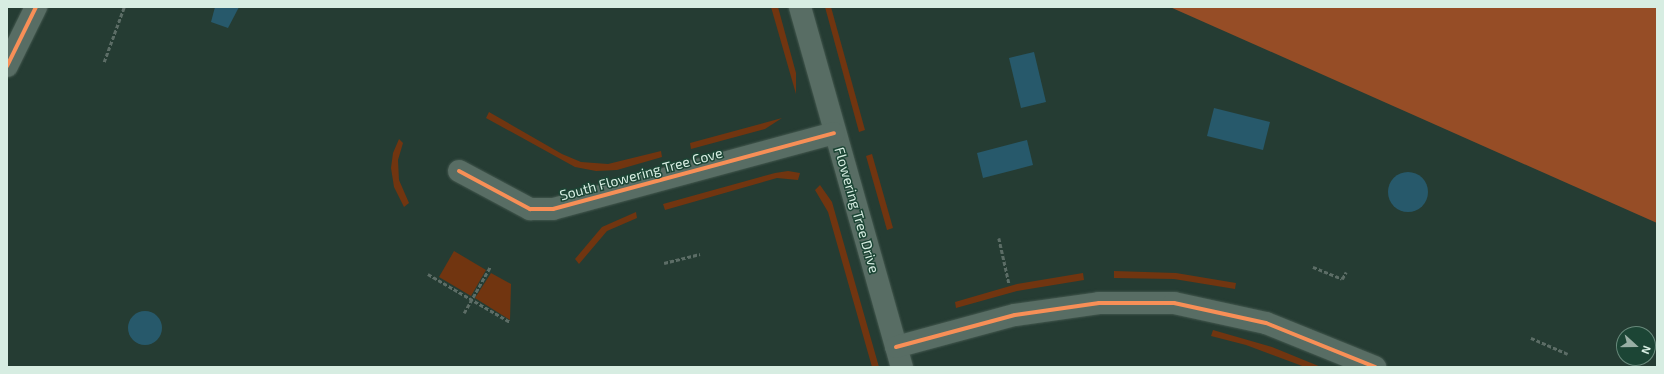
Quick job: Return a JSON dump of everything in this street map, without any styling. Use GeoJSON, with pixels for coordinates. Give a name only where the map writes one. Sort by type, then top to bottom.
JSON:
{"type":"FeatureCollection","features":[{"type":"Feature","properties":{"kind":"street"},"geometry":{"type":"LineString","coordinates":[[7,66],[36,7]]}},
{"type":"Feature","properties":{"kind":"street","name":"Flowering Tree Drive"},"geometry":{"type":"LineString","coordinates":[[800,7],[834,132],[899,357]]}},
{"type":"Feature","properties":{"kind":"street","name":"South Flowering Tree Cove"},"geometry":{"type":"LineString","coordinates":[[459,171],[530,209],[553,209],[834,132]]}},
{"type":"Feature","properties":{"kind":"street"},"geometry":{"type":"LineString","coordinates":[[899,357],[1014,315],[1099,303],[1174,303],[1266,323],[1375,367]]}},
{"type":"Feature","properties":{"kind":"path"},"geometry":{"type":"LineString","coordinates":[[104,62],[124,7]]}},
{"type":"Feature","properties":{"kind":"path"},"geometry":{"type":"LineString","coordinates":[[999,238],[1009,283]]}},
{"type":"Feature","properties":{"kind":"path"},"geometry":{"type":"LineString","coordinates":[[664,263],[700,254]]}},
{"type":"Feature","properties":{"kind":"path"},"geometry":{"type":"LineString","coordinates":[[464,313],[490,267]]}},
{"type":"Feature","properties":{"kind":"path"},"geometry":{"type":"LineString","coordinates":[[1313,267],[1342,279],[1346,272]]}},
{"type":"Feature","properties":{"kind":"path"},"geometry":{"type":"LineString","coordinates":[[428,274],[510,322]]}},
{"type":"Feature","properties":{"kind":"path"},"geometry":{"type":"LineString","coordinates":[[1531,338],[1568,354]]}},
{"type":"Feature","properties":{"kind":"shaded area"},"geometry":{"type":"Polygon","coordinates":[[[771,7],[778,7],[796,73],[796,94],[771,7]]]}},
{"type":"Feature","properties":{"kind":"shaded area"},"geometry":{"type":"Polygon","coordinates":[[[825,7],[831,7],[865,130],[859,132],[825,7]]]}},
{"type":"Feature","properties":{"kind":"shaded area"},"geometry":{"type":"Polygon","coordinates":[[[1170,7],[1657,7],[1657,223],[1170,7]]]}},
{"type":"Feature","properties":{"kind":"shaded area"},"geometry":{"type":"Polygon","coordinates":[[[489,112],[562,154],[581,162],[608,164],[661,151],[662,157],[617,170],[596,171],[575,167],[486,118],[489,112]]]}},
{"type":"Feature","properties":{"kind":"shaded area"},"geometry":{"type":"Polygon","coordinates":[[[782,118],[765,129],[691,149],[690,143],[782,118]]]}},
{"type":"Feature","properties":{"kind":"shaded area"},"geometry":{"type":"Polygon","coordinates":[[[399,139],[403,143],[398,160],[399,180],[409,203],[404,207],[394,187],[391,168],[393,153],[399,139]]]}},
{"type":"Feature","properties":{"kind":"shaded area"},"geometry":{"type":"Polygon","coordinates":[[[872,154],[893,228],[887,230],[866,156],[872,154]]]}},
{"type":"Feature","properties":{"kind":"shaded area"},"geometry":{"type":"Polygon","coordinates":[[[788,171],[800,173],[798,180],[777,178],[665,210],[663,204],[775,173],[788,171]]]}},
{"type":"Feature","properties":{"kind":"shaded area"},"geometry":{"type":"Polygon","coordinates":[[[820,185],[832,202],[879,367],[872,367],[828,212],[815,190],[820,185]]]}},
{"type":"Feature","properties":{"kind":"shaded area"},"geometry":{"type":"Polygon","coordinates":[[[636,212],[637,218],[607,231],[579,264],[575,259],[602,227],[636,212]]]}},
{"type":"Feature","properties":{"kind":"shaded area"},"geometry":{"type":"Polygon","coordinates":[[[454,251],[486,270],[471,296],[439,277],[454,251]]]}},
{"type":"Feature","properties":{"kind":"shaded area"},"geometry":{"type":"Polygon","coordinates":[[[1114,271],[1176,273],[1236,283],[1235,289],[1174,279],[1114,278],[1114,271]]]}},
{"type":"Feature","properties":{"kind":"shaded area"},"geometry":{"type":"Polygon","coordinates":[[[491,273],[511,284],[510,320],[475,298],[491,273]]]}},
{"type":"Feature","properties":{"kind":"shaded area"},"geometry":{"type":"Polygon","coordinates":[[[1083,273],[1084,280],[1017,291],[956,308],[955,302],[1017,284],[1083,273]]]}},
{"type":"Feature","properties":{"kind":"shaded area"},"geometry":{"type":"Polygon","coordinates":[[[1213,330],[1272,347],[1321,367],[1305,367],[1246,345],[1211,336],[1213,330]]]}},
{"type":"Feature","properties":{"kind":"water"},"geometry":{"type":"Polygon","coordinates":[[[215,7],[239,7],[228,28],[211,22],[215,7]]]}},
{"type":"Feature","properties":{"kind":"water"},"geometry":{"type":"Polygon","coordinates":[[[1034,52],[1046,102],[1021,108],[1009,58],[1034,52]]]}},
{"type":"Feature","properties":{"kind":"water"},"geometry":{"type":"Polygon","coordinates":[[[1214,108],[1270,122],[1263,150],[1207,136],[1214,108]]]}},
{"type":"Feature","properties":{"kind":"water"},"geometry":{"type":"Polygon","coordinates":[[[1027,140],[1033,165],[983,178],[977,153],[1027,140]]]}},
{"type":"Feature","properties":{"kind":"water"},"geometry":{"type":"Polygon","coordinates":[[[1408,172],[1416,174],[1422,178],[1426,184],[1428,192],[1426,200],[1422,206],[1416,210],[1408,212],[1400,210],[1394,206],[1390,200],[1388,192],[1390,184],[1394,178],[1400,174],[1408,172]]]}},
{"type":"Feature","properties":{"kind":"water"},"geometry":{"type":"Polygon","coordinates":[[[142,311],[148,311],[152,312],[159,318],[162,328],[161,335],[155,342],[148,345],[142,345],[138,344],[131,338],[128,331],[128,325],[129,321],[135,314],[142,311]]]}},
{"type":"Feature","properties":{"kind":"cycle path"},"geometry":{"type":"LineString","coordinates":[[7,66],[36,7]]}},
{"type":"Feature","properties":{"kind":"cycle path"},"geometry":{"type":"LineString","coordinates":[[459,171],[530,209],[553,209],[834,133]]}},
{"type":"Feature","properties":{"kind":"cycle path"},"geometry":{"type":"LineString","coordinates":[[896,347],[1015,315],[1099,303],[1174,303],[1266,323],[1375,367]]}}]}
